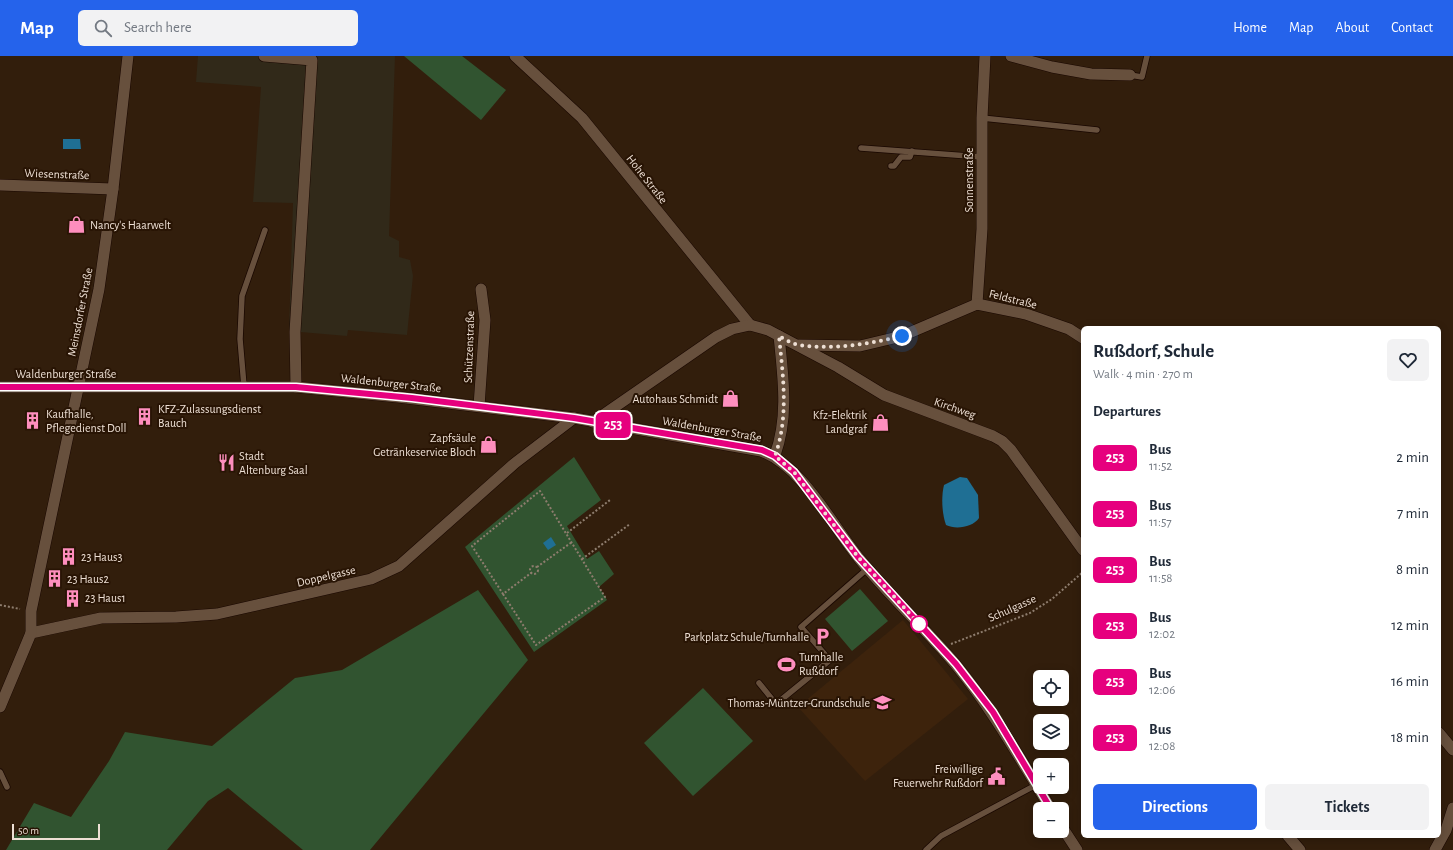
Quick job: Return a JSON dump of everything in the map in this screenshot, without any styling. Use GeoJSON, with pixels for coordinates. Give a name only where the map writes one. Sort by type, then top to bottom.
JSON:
{"type":"FeatureCollection","features":[{"type":"Feature","properties":{"kind":"street","name":"Meinsdorfer Straße"},"geometry":{"type":"LineString","coordinates":[[0,707],[31,633],[31,611],[99,289],[113,189],[128,56]]}},
{"type":"Feature","properties":{"kind":"street"},"geometry":{"type":"LineString","coordinates":[[264,56],[312,60],[295,332],[296,387]]}},
{"type":"Feature","properties":{"kind":"street","name":"Hohe Straße"},"geometry":{"type":"LineString","coordinates":[[515,56],[582,118],[750,325]]}},
{"type":"Feature","properties":{"kind":"street","name":"Sonnenstraße"},"geometry":{"type":"LineString","coordinates":[[976,304],[982,229],[982,118],[985,56]]}},
{"type":"Feature","properties":{"kind":"street"},"geometry":{"type":"LineString","coordinates":[[1011,56],[1052,67],[1091,74],[1130,75]]}},
{"type":"Feature","properties":{"kind":"street","name":"Wiesenstraße"},"geometry":{"type":"LineString","coordinates":[[0,185],[113,189]]}},
{"type":"Feature","properties":{"kind":"street","name":"Schützenstraße"},"geometry":{"type":"LineString","coordinates":[[479,406],[485,320],[481,289]]}},
{"type":"Feature","properties":{"kind":"street","name":"Feldstraße"},"geometry":{"type":"LineString","coordinates":[[797,345],[860,346],[902,336],[976,304],[1026,314],[1069,329],[1081,337]]}},
{"type":"Feature","properties":{"kind":"street","name":"Kirchweg"},"geometry":{"type":"LineString","coordinates":[[593,422],[716,337],[732,329],[750,325],[768,330],[797,345],[884,395],[977,429],[1002,441],[1011,450],[1081,547]]}},
{"type":"Feature","properties":{"kind":"street","name":"Waldenburger Straße"},"geometry":{"type":"LineString","coordinates":[[775,456],[782,437],[784,396],[779,336]]}},
{"type":"Feature","properties":{"kind":"street","name":"Waldenburger Straße"},"geometry":{"type":"LineString","coordinates":[[0,387],[296,387],[479,406],[574,418],[762,450],[775,456],[794,472],[867,568],[940,648],[993,712],[1033,780]]}},
{"type":"Feature","properties":{"kind":"street","name":"Doppelgasse"},"geometry":{"type":"LineString","coordinates":[[31,633],[101,618],[176,617],[217,614],[371,579],[399,566],[515,463],[574,418]]}},
{"type":"Feature","properties":{"kind":"street"},"geometry":{"type":"LineString","coordinates":[[1441,735],[1453,750]]}},
{"type":"Feature","properties":{"kind":"street"},"geometry":{"type":"LineString","coordinates":[[1435,850],[1446,830],[1453,808]]}},
{"type":"Feature","properties":{"kind":"street"},"geometry":{"type":"LineString","coordinates":[[1069,838],[1077,850]]}},
{"type":"Feature","properties":{"kind":"street"},"geometry":{"type":"LineString","coordinates":[[1290,838],[1300,850]]}},
{"type":"Feature","properties":{"kind":"lane"},"geometry":{"type":"LineString","coordinates":[[1130,75],[1142,77],[1147,56]]}},
{"type":"Feature","properties":{"kind":"lane"},"geometry":{"type":"LineString","coordinates":[[982,118],[1097,130]]}},
{"type":"Feature","properties":{"kind":"lane"},"geometry":{"type":"LineString","coordinates":[[861,148],[982,157]]}},
{"type":"Feature","properties":{"kind":"lane"},"geometry":{"type":"LineString","coordinates":[[891,166],[894,166],[901,157],[910,157],[912,151]]}},
{"type":"Feature","properties":{"kind":"lane"},"geometry":{"type":"LineString","coordinates":[[244,386],[240,339],[242,296],[265,230]]}},
{"type":"Feature","properties":{"kind":"lane"},"geometry":{"type":"LineString","coordinates":[[760,683],[776,704],[830,660],[801,627],[867,568]]}},
{"type":"Feature","properties":{"kind":"lane"},"geometry":{"type":"LineString","coordinates":[[0,772],[7,786]]}},
{"type":"Feature","properties":{"kind":"lane"},"geometry":{"type":"LineString","coordinates":[[926,850],[941,836],[1033,787]]}},
{"type":"Feature","properties":{"kind":"path"},"geometry":{"type":"LineString","coordinates":[[540,491],[572,542],[605,596],[536,645],[472,546],[540,491]]}},
{"type":"Feature","properties":{"kind":"path"},"geometry":{"type":"LineString","coordinates":[[566,533],[610,500]]}},
{"type":"Feature","properties":{"kind":"path"},"geometry":{"type":"LineString","coordinates":[[582,559],[630,524]]}},
{"type":"Feature","properties":{"kind":"path"},"geometry":{"type":"LineString","coordinates":[[531,573],[531,568],[534,566],[537,568],[572,542]]}},
{"type":"Feature","properties":{"kind":"path"},"geometry":{"type":"LineString","coordinates":[[503,594],[531,573],[534,574],[538,572],[537,568]]}},
{"type":"Feature","properties":{"kind":"path","name":"Schulgasse"},"geometry":{"type":"LineString","coordinates":[[940,648],[1030,613],[1052,599],[1081,574]]}},
{"type":"Feature","properties":{"kind":"path"},"geometry":{"type":"LineString","coordinates":[[0,605],[31,611]]}},
{"type":"Feature","properties":{"kind":"shaded area"},"geometry":{"type":"Polygon","coordinates":[[[198,56],[395,56],[389,236],[399,241],[399,257],[410,260],[413,276],[407,335],[348,330],[347,336],[289,331],[293,203],[253,202],[261,87],[196,82],[198,56]]]}},
{"type":"Feature","properties":{"kind":"shaded area","name":"Thomas-Müntzer-Grundschule"},"geometry":{"type":"Polygon","coordinates":[[[903,620],[968,699],[865,781],[798,707],[903,620]]]}},
{"type":"Feature","properties":{"kind":"green space"},"geometry":{"type":"Polygon","coordinates":[[[404,56],[462,56],[506,90],[481,120],[404,56]]]}},
{"type":"Feature","properties":{"kind":"green space"},"geometry":{"type":"Polygon","coordinates":[[[574,457],[601,500],[567,526],[587,559],[599,551],[614,574],[599,587],[607,600],[534,652],[465,547],[574,457]]]}},
{"type":"Feature","properties":{"kind":"green space"},"geometry":{"type":"Polygon","coordinates":[[[860,589],[888,621],[852,651],[825,619],[860,589]]]}},
{"type":"Feature","properties":{"kind":"green space"},"geometry":{"type":"Polygon","coordinates":[[[478,590],[528,660],[370,850],[303,850],[228,788],[208,801],[167,850],[6,850],[34,803],[71,817],[109,761],[125,732],[212,746],[295,678],[342,670],[478,590]]]}},
{"type":"Feature","properties":{"kind":"green space"},"geometry":{"type":"Polygon","coordinates":[[[703,688],[753,741],[693,796],[644,743],[703,688]]]}},
{"type":"Feature","properties":{"kind":"water"},"geometry":{"type":"Polygon","coordinates":[[[63,139],[80,139],[81,149],[63,149],[63,139]]]}},
{"type":"Feature","properties":{"kind":"water"},"geometry":{"type":"Polygon","coordinates":[[[960,477],[967,478],[978,495],[979,518],[973,524],[964,527],[950,527],[946,525],[943,511],[942,495],[944,485],[960,477]]]}},
{"type":"Feature","properties":{"kind":"water"},"geometry":{"type":"Polygon","coordinates":[[[551,537],[556,545],[548,550],[543,543],[551,537]]]}},
{"type":"Feature","properties":{"kind":"bus line","name":"253"},"geometry":{"type":"LineString","coordinates":[[0,387],[296,387],[412,398],[574,418],[762,450],[775,456],[794,472],[867,568],[956,664],[993,712],[1047,802]]}},
{"type":"Feature","properties":{"kind":"place","name":"Nancy's Haarwelt"},"geometry":{"type":"Point","coordinates":[77,225]}},
{"type":"Feature","properties":{"kind":"place","name":"Autohaus Schmidt"},"geometry":{"type":"Point","coordinates":[731,399]}},
{"type":"Feature","properties":{"kind":"place","name":"KFZ-Zulassungsdienst Bauch"},"geometry":{"type":"Point","coordinates":[145,416]}},
{"type":"Feature","properties":{"kind":"place","name":"Kaufhalle, Pflegedienst Doll"},"geometry":{"type":"Point","coordinates":[33,421]}},
{"type":"Feature","properties":{"kind":"place","name":"Kfz-Elektrik Landgraf"},"geometry":{"type":"Point","coordinates":[880,422]}},
{"type":"Feature","properties":{"kind":"place","name":"Zapfsäule Getränkeservice Bloch"},"geometry":{"type":"Point","coordinates":[489,445]}},
{"type":"Feature","properties":{"kind":"place","name":"Stadt Altenburg Saal"},"geometry":{"type":"Point","coordinates":[226,463]}},
{"type":"Feature","properties":{"kind":"place","name":"23 Haus3"},"geometry":{"type":"Point","coordinates":[68,557]}},
{"type":"Feature","properties":{"kind":"place","name":"23 Haus2"},"geometry":{"type":"Point","coordinates":[54,579]}},
{"type":"Feature","properties":{"kind":"place","name":"23 Haus1"},"geometry":{"type":"Point","coordinates":[72,598]}},
{"type":"Feature","properties":{"kind":"place","name":"Parkplatz Schule/Turnhalle"},"geometry":{"type":"Point","coordinates":[822,637]}},
{"type":"Feature","properties":{"kind":"place","name":"Turnhalle Rußdorf"},"geometry":{"type":"Point","coordinates":[786,664]}},
{"type":"Feature","properties":{"kind":"place","name":"Thomas-Müntzer-Grundschule"},"geometry":{"type":"Point","coordinates":[883,703]}},
{"type":"Feature","properties":{"kind":"place","name":"Freiwillige Feuerwehr Rußdorf"},"geometry":{"type":"Point","coordinates":[996,776]}},
{"type":"Feature","properties":{"kind":"route"},"geometry":{"type":"LineString","coordinates":[[902,336],[860,346],[797,345],[779,336],[784,396],[782,437],[775,456],[794,472],[867,568],[919,624]]}}]}
